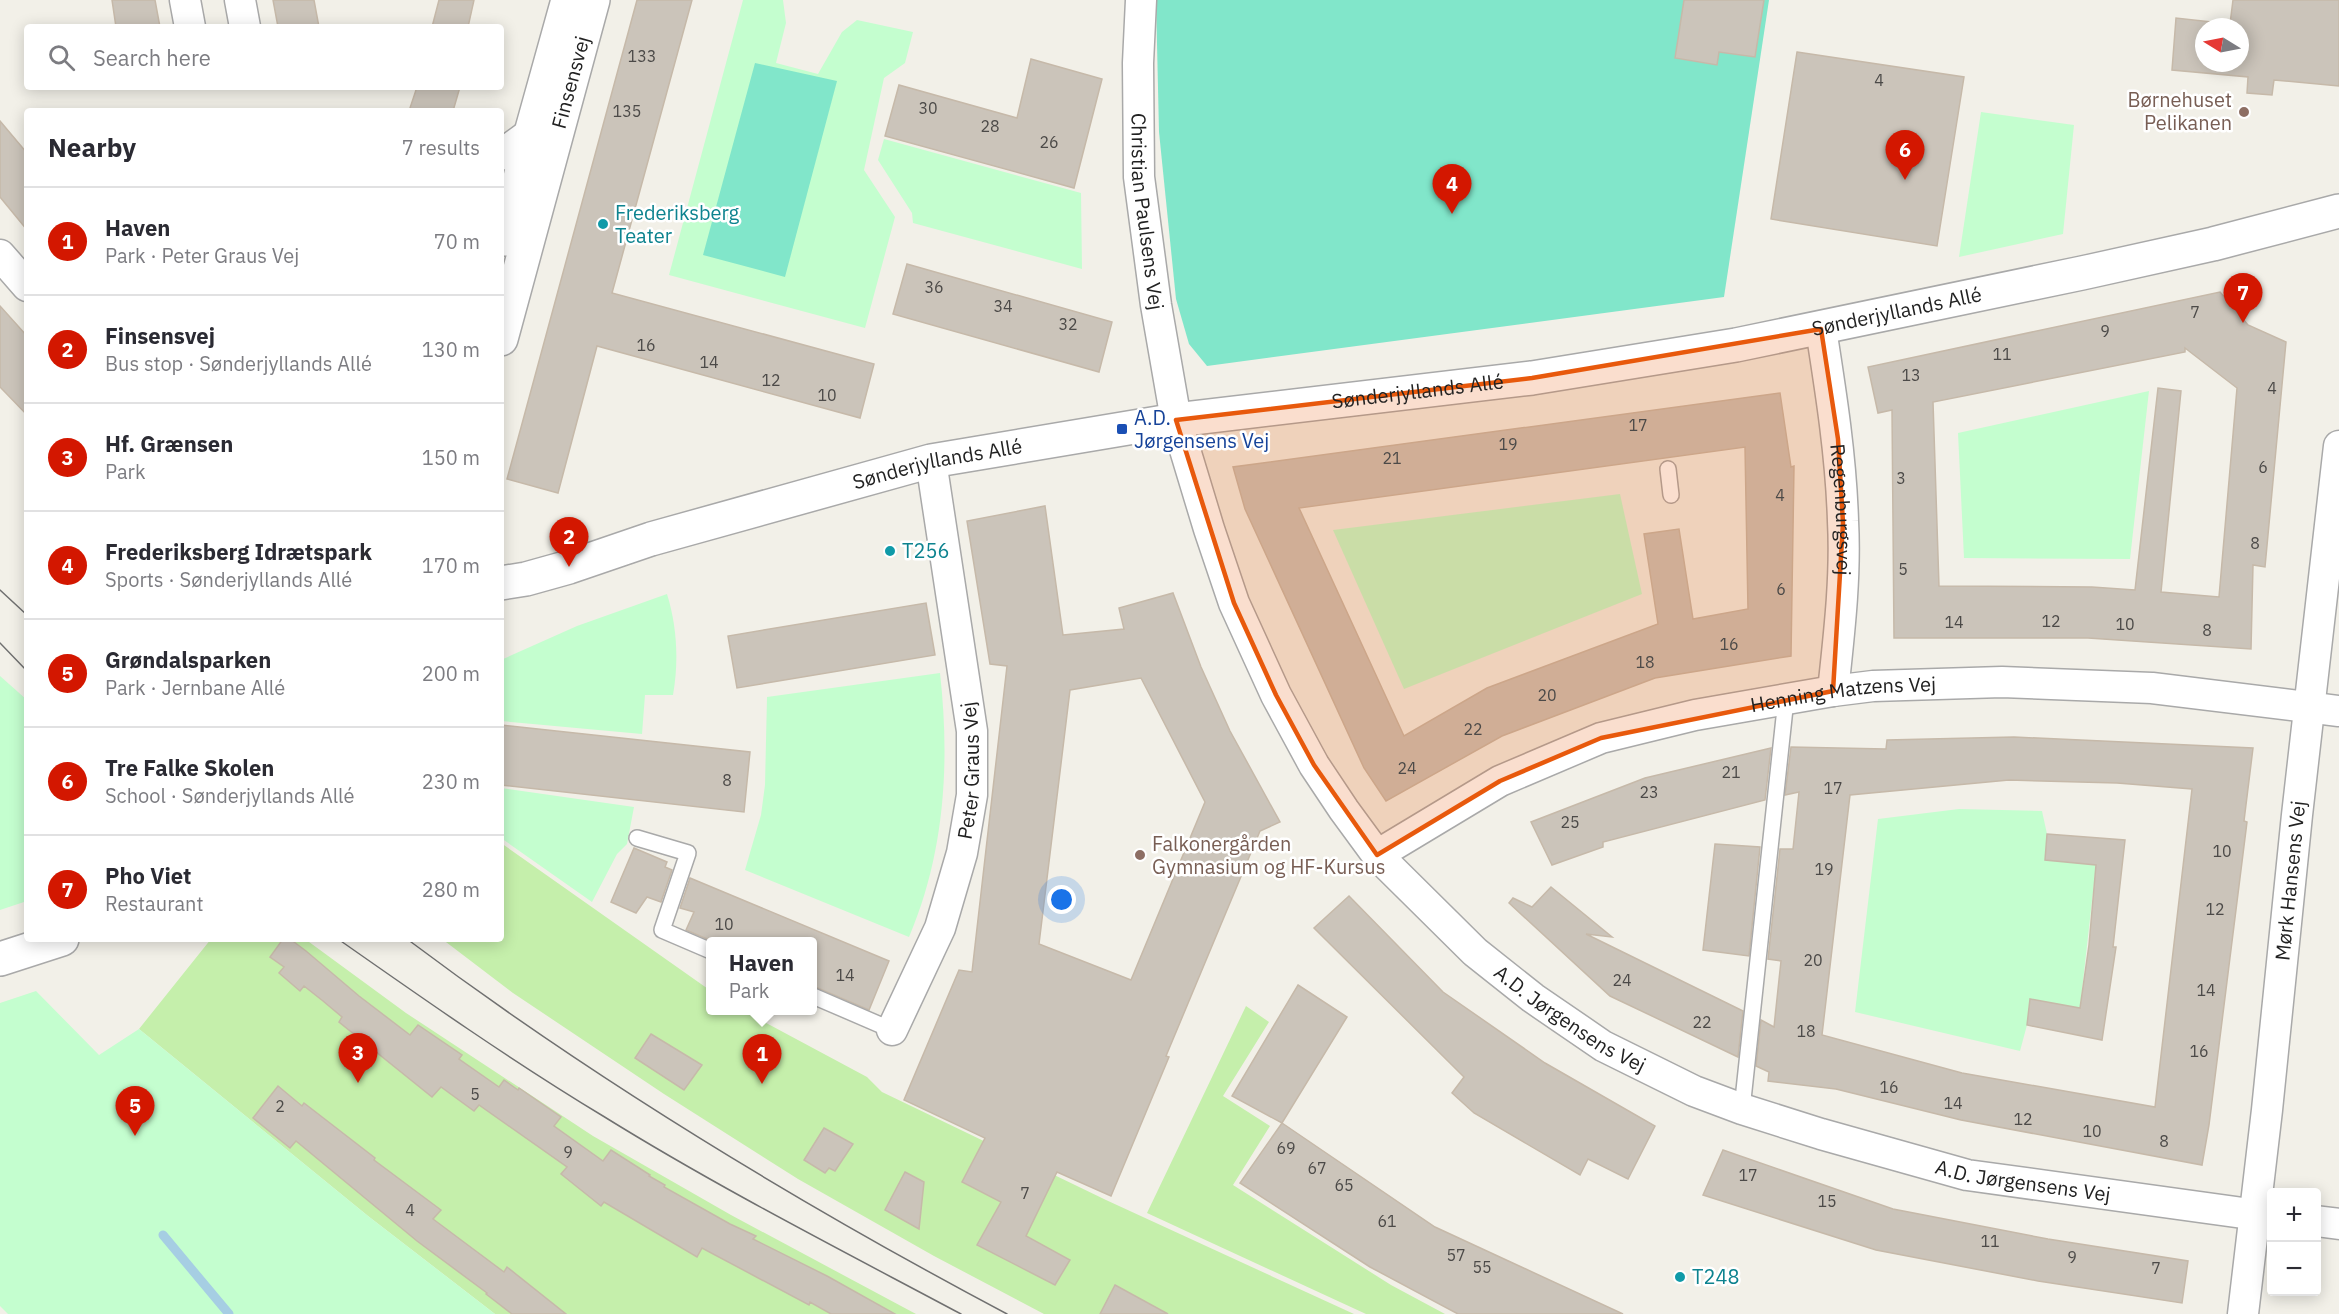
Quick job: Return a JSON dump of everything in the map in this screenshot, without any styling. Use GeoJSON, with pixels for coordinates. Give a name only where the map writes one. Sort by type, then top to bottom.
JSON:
{"type":"FeatureCollection","features":[{"type":"Feature","properties":{"kind":"street"},"geometry":{"type":"LineString","coordinates":[[185,0],[189,24]]}},
{"type":"Feature","properties":{"kind":"street"},"geometry":{"type":"LineString","coordinates":[[240,0],[244,24]]}},
{"type":"Feature","properties":{"kind":"street","name":"Finsensvej"},"geometry":{"type":"LineString","coordinates":[[504,324],[568,0]]}},
{"type":"Feature","properties":{"kind":"street","name":"Finsensvej"},"geometry":{"type":"LineString","coordinates":[[504,246],[593,0]]}},
{"type":"Feature","properties":{"kind":"street","name":"Christian Paulsens Vej"},"geometry":{"type":"LineString","coordinates":[[1141,0],[1138,63],[1139,177],[1156,305],[1176,420]]}},
{"type":"Feature","properties":{"kind":"street","name":"Finsensvej"},"geometry":{"type":"LineString","coordinates":[[504,154],[543,136]]}},
{"type":"Feature","properties":{"kind":"street","name":"Sønderjyllands Allé"},"geometry":{"type":"LineString","coordinates":[[504,583],[569,567],[651,539],[931,461],[1176,420],[1532,378],[1736,345],[1821,329],[2213,244],[2339,211]]}},
{"type":"Feature","properties":{"kind":"street"},"geometry":{"type":"LineString","coordinates":[[0,255],[24,283]]}},
{"type":"Feature","properties":{"kind":"street","name":"Regenburgsvej"},"geometry":{"type":"LineString","coordinates":[[1821,329],[1838,439],[1844,523],[1842,607],[1833,691]]}},
{"type":"Feature","properties":{"kind":"street","name":"A.D. Jørgensens Vej"},"geometry":{"type":"LineString","coordinates":[[1176,420],[1234,603],[1276,695],[1314,765],[1377,855],[1475,952],[1533,998],[1603,1046],[1694,1091],[1821,1134],[1966,1175],[2263,1216]]}},
{"type":"Feature","properties":{"kind":"street","name":"Mørk Hansens Vej"},"geometry":{"type":"LineString","coordinates":[[2243,1314],[2263,1216],[2308,707],[2339,446]]}},
{"type":"Feature","properties":{"kind":"street","name":"Peter Graus Vej"},"geometry":{"type":"LineString","coordinates":[[892,1030],[940,928],[962,853],[972,795],[972,731],[931,461]]}},
{"type":"Feature","properties":{"kind":"street","name":"Henning Matzens Vej"},"geometry":{"type":"LineString","coordinates":[[1377,855],[1500,781],[1601,738],[1695,715],[1833,691],[1873,686],[2002,682],[2152,688],[2339,711]]}},
{"type":"Feature","properties":{"kind":"street"},"geometry":{"type":"LineString","coordinates":[[0,959],[53,942]]}},
{"type":"Feature","properties":{"kind":"street"},"geometry":{"type":"LineString","coordinates":[[2321,1222],[2339,1224]]}},
{"type":"Feature","properties":{"kind":"lane"},"geometry":{"type":"LineString","coordinates":[[1668,469],[1671,495]]}},
{"type":"Feature","properties":{"kind":"lane"},"geometry":{"type":"LineString","coordinates":[[1742,1109],[1786,699]]}},
{"type":"Feature","properties":{"kind":"lane"},"geometry":{"type":"LineString","coordinates":[[637,838],[688,853],[662,930],[706,949]]}},
{"type":"Feature","properties":{"kind":"lane"},"geometry":{"type":"LineString","coordinates":[[817,998],[892,1030]]}},
{"type":"Feature","properties":{"kind":"highlighted area"},"geometry":{"type":"Polygon","coordinates":[[[1821,329],[1838,439],[1843,523],[1833,691],[1601,738],[1500,781],[1377,855],[1314,765],[1276,695],[1234,603],[1176,420],[1532,378],[1821,329]]]}},
{"type":"Feature","properties":{"kind":"green space"},"geometry":{"type":"Polygon","coordinates":[[[743,0],[783,0],[786,23],[776,63],[818,74],[842,32],[857,20],[913,32],[905,63],[884,78],[864,170],[895,217],[865,328],[669,275],[743,0]]]}},
{"type":"Feature","properties":{"kind":"green space"},"geometry":{"type":"Polygon","coordinates":[[[1156,0],[1769,0],[1724,297],[1207,366],[1189,344],[1176,299],[1159,132],[1156,0]]]}},
{"type":"Feature","properties":{"kind":"green space"},"geometry":{"type":"Polygon","coordinates":[[[755,63],[837,81],[785,277],[703,255],[755,63]]]}},
{"type":"Feature","properties":{"kind":"green space"},"geometry":{"type":"Polygon","coordinates":[[[1981,112],[2074,125],[2063,234],[1959,257],[1981,112]]]}},
{"type":"Feature","properties":{"kind":"green space"},"geometry":{"type":"Polygon","coordinates":[[[884,139],[1081,193],[1082,269],[913,223],[912,213],[878,160],[884,139]]]}},
{"type":"Feature","properties":{"kind":"green space"},"geometry":{"type":"Polygon","coordinates":[[[2149,391],[2130,559],[1964,558],[1958,433],[2149,391]]]}},
{"type":"Feature","properties":{"kind":"green space"},"geometry":{"type":"Polygon","coordinates":[[[1620,494],[1642,594],[1404,689],[1333,530],[1620,494]]]}},
{"type":"Feature","properties":{"kind":"green space"},"geometry":{"type":"Polygon","coordinates":[[[667,594],[676,644],[673,695],[645,695],[642,734],[504,721],[504,659],[577,626],[667,594]]]}},
{"type":"Feature","properties":{"kind":"green space"},"geometry":{"type":"Polygon","coordinates":[[[940,673],[944,740],[942,807],[930,873],[909,937],[745,870],[761,815],[765,785],[767,697],[940,673]]]}},
{"type":"Feature","properties":{"kind":"green space"},"geometry":{"type":"Polygon","coordinates":[[[0,676],[24,697],[24,902],[0,910],[0,676]]]}},
{"type":"Feature","properties":{"kind":"green space"},"geometry":{"type":"Polygon","coordinates":[[[504,788],[634,807],[627,844],[617,854],[592,902],[504,840],[504,788]]]}},
{"type":"Feature","properties":{"kind":"green space"},"geometry":{"type":"Polygon","coordinates":[[[1959,809],[2042,811],[2047,834],[2045,860],[2096,865],[2080,1008],[2027,1025],[2020,1051],[1855,1012],[1878,819],[1959,809]]]}},
{"type":"Feature","properties":{"kind":"green space"},"geometry":{"type":"Polygon","coordinates":[[[504,845],[706,987],[706,1015],[751,1015],[867,1077],[882,1092],[1106,1200],[1354,1314],[1044,1314],[934,1256],[798,1179],[664,1094],[513,993],[446,942],[504,942],[504,845]]]}},
{"type":"Feature","properties":{"kind":"green space"},"geometry":{"type":"Polygon","coordinates":[[[209,942],[309,942],[406,1013],[593,1136],[731,1215],[916,1314],[495,1314],[368,1216],[139,1029],[209,942]]]}},
{"type":"Feature","properties":{"kind":"green space"},"geometry":{"type":"Polygon","coordinates":[[[36,991],[99,1055],[139,1029],[368,1216],[495,1314],[8,1314],[0,1306],[0,1003],[36,991]]]}},
{"type":"Feature","properties":{"kind":"green space"},"geometry":{"type":"Polygon","coordinates":[[[1246,1006],[1269,1022],[1223,1096],[1270,1126],[1233,1185],[1391,1285],[1445,1314],[1366,1314],[1147,1213],[1246,1006]]]}},
{"type":"Feature","properties":{"kind":"building"},"geometry":{"type":"Polygon","coordinates":[[[112,0],[155,0],[159,24],[116,24],[112,0]]]}},
{"type":"Feature","properties":{"kind":"building"},"geometry":{"type":"Polygon","coordinates":[[[273,0],[314,0],[318,24],[277,24],[273,0]]]}},
{"type":"Feature","properties":{"kind":"building"},"geometry":{"type":"Polygon","coordinates":[[[439,0],[474,0],[469,24],[433,24],[439,0]]]}},
{"type":"Feature","properties":{"kind":"building"},"geometry":{"type":"Polygon","coordinates":[[[637,0],[692,0],[612,293],[874,364],[860,418],[597,346],[558,493],[507,479],[637,0]]]}},
{"type":"Feature","properties":{"kind":"building"},"geometry":{"type":"Polygon","coordinates":[[[1684,0],[1764,0],[1755,57],[1719,52],[1717,65],[1675,58],[1684,0]]]}},
{"type":"Feature","properties":{"kind":"building"},"geometry":{"type":"Polygon","coordinates":[[[2233,0],[2339,0],[2339,86],[2274,80],[2272,95],[2247,93],[2248,77],[2172,70],[2176,18],[2195,20],[2195,72],[2249,72],[2249,18],[2231,18],[2233,0]]]}},
{"type":"Feature","properties":{"kind":"building"},"geometry":{"type":"Polygon","coordinates":[[[1797,52],[1964,77],[1937,246],[1771,219],[1797,52]]]}},
{"type":"Feature","properties":{"kind":"building"},"geometry":{"type":"Polygon","coordinates":[[[1031,59],[1102,79],[1074,188],[885,136],[899,85],[1017,118],[1031,59]]]}},
{"type":"Feature","properties":{"kind":"building"},"geometry":{"type":"Polygon","coordinates":[[[416,90],[459,90],[454,108],[410,108],[416,90]]]}},
{"type":"Feature","properties":{"kind":"building"},"geometry":{"type":"Polygon","coordinates":[[[0,121],[24,149],[24,226],[0,197],[0,121]]]}},
{"type":"Feature","properties":{"kind":"building"},"geometry":{"type":"Polygon","coordinates":[[[907,264],[1112,322],[1099,372],[893,314],[907,264]]]}},
{"type":"Feature","properties":{"kind":"building"},"geometry":{"type":"Polygon","coordinates":[[[2220,292],[2248,325],[2286,342],[2265,567],[2253,565],[2251,649],[2088,638],[1894,638],[1892,410],[1878,413],[1868,367],[2220,292]],[[2185,348],[2185,352],[1933,402],[1939,586],[2092,587],[2135,590],[2158,388],[2181,391],[2161,592],[2219,597],[2237,388],[2185,348]]]}},
{"type":"Feature","properties":{"kind":"building"},"geometry":{"type":"Polygon","coordinates":[[[0,306],[24,333],[24,412],[0,387],[0,306]]]}},
{"type":"Feature","properties":{"kind":"building"},"geometry":{"type":"Polygon","coordinates":[[[1780,393],[1791,467],[1794,466],[1791,656],[1655,678],[1502,736],[1386,801],[1364,768],[1245,509],[1233,467],[1780,393]],[[1745,447],[1299,508],[1404,736],[1487,688],[1658,624],[1644,534],[1679,529],[1693,619],[1748,609],[1745,447]]]}},
{"type":"Feature","properties":{"kind":"building"},"geometry":{"type":"Polygon","coordinates":[[[1045,506],[1063,635],[1124,629],[1119,608],[1173,593],[1201,667],[1230,731],[1280,822],[1260,831],[1166,1056],[1169,1057],[1111,1196],[1057,1172],[1026,1236],[1070,1260],[1055,1285],[977,1245],[1001,1202],[962,1182],[985,1138],[904,1100],[959,970],[972,972],[1007,666],[990,664],[967,521],[1045,506]],[[1141,678],[1070,690],[1039,944],[1131,980],[1205,802],[1141,678]]]}},
{"type":"Feature","properties":{"kind":"building"},"geometry":{"type":"Polygon","coordinates":[[[926,603],[935,655],[737,688],[728,636],[926,603]]]}},
{"type":"Feature","properties":{"kind":"building"},"geometry":{"type":"Polygon","coordinates":[[[504,725],[750,752],[744,812],[504,785],[504,725]]]}},
{"type":"Feature","properties":{"kind":"building"},"geometry":{"type":"Polygon","coordinates":[[[2014,737],[2253,748],[2244,821],[2247,822],[2202,1165],[1961,1120],[1836,1089],[1768,1081],[1769,1072],[1756,1066],[1761,1020],[1774,1027],[1781,961],[1768,959],[1780,849],[1793,849],[1799,792],[1785,795],[1791,747],[1886,749],[1887,740],[2014,737]],[[2009,780],[1850,795],[1822,1035],[1962,1073],[2155,1107],[2192,789],[2117,783],[2009,780]]]}},
{"type":"Feature","properties":{"kind":"building"},"geometry":{"type":"Polygon","coordinates":[[[1771,748],[1765,800],[1603,842],[1603,847],[1552,865],[1531,822],[1645,778],[1771,748]]]}},
{"type":"Feature","properties":{"kind":"building"},"geometry":{"type":"Polygon","coordinates":[[[2047,834],[2125,840],[2113,947],[2116,947],[2102,1040],[2027,1025],[2030,999],[2080,1008],[2089,945],[2096,865],[2045,860],[2047,834]]]}},
{"type":"Feature","properties":{"kind":"building"},"geometry":{"type":"Polygon","coordinates":[[[1715,844],[1760,847],[1749,956],[1703,950],[1715,844]]]}},
{"type":"Feature","properties":{"kind":"building"},"geometry":{"type":"Polygon","coordinates":[[[634,848],[667,862],[665,867],[672,870],[661,902],[647,897],[636,913],[611,902],[634,848]]]}},
{"type":"Feature","properties":{"kind":"building"},"geometry":{"type":"Polygon","coordinates":[[[690,878],[889,961],[869,1010],[817,988],[817,937],[706,939],[686,930],[694,912],[680,908],[690,878]]]}},
{"type":"Feature","properties":{"kind":"building"},"geometry":{"type":"Polygon","coordinates":[[[1551,887],[1612,937],[1586,934],[1743,1011],[1738,1057],[1610,996],[1509,903],[1513,898],[1532,907],[1551,887]]]}},
{"type":"Feature","properties":{"kind":"building"},"geometry":{"type":"Polygon","coordinates":[[[1349,896],[1443,992],[1545,1063],[1655,1126],[1628,1179],[1588,1159],[1580,1175],[1474,1113],[1452,1093],[1464,1077],[1314,928],[1349,896]]]}},
{"type":"Feature","properties":{"kind":"building"},"geometry":{"type":"Polygon","coordinates":[[[281,942],[294,942],[410,1035],[418,1025],[462,1055],[459,1059],[499,1087],[504,1080],[561,1117],[554,1126],[603,1161],[611,1150],[665,1185],[664,1187],[756,1236],[753,1239],[827,1276],[895,1314],[831,1314],[810,1302],[809,1305],[702,1248],[697,1257],[604,1202],[601,1206],[561,1174],[567,1167],[479,1105],[474,1111],[441,1087],[432,1097],[339,1022],[342,1017],[323,1001],[304,986],[300,991],[279,973],[284,967],[270,957],[281,942]]]}},
{"type":"Feature","properties":{"kind":"building"},"geometry":{"type":"Polygon","coordinates":[[[1298,985],[1347,1017],[1282,1123],[1232,1096],[1298,985]]]}},
{"type":"Feature","properties":{"kind":"building"},"geometry":{"type":"Polygon","coordinates":[[[651,1034],[702,1065],[684,1090],[635,1058],[651,1034]]]}},
{"type":"Feature","properties":{"kind":"building"},"geometry":{"type":"Polygon","coordinates":[[[278,1086],[302,1106],[304,1103],[375,1158],[374,1160],[441,1210],[433,1219],[504,1272],[507,1267],[566,1314],[512,1314],[417,1241],[296,1141],[290,1148],[253,1118],[278,1086]]]}},
{"type":"Feature","properties":{"kind":"building"},"geometry":{"type":"Polygon","coordinates":[[[1282,1123],[1435,1227],[1623,1314],[1458,1314],[1370,1267],[1240,1183],[1282,1123]]]}},
{"type":"Feature","properties":{"kind":"building"},"geometry":{"type":"Polygon","coordinates":[[[824,1128],[853,1144],[835,1171],[829,1168],[825,1173],[804,1160],[824,1128]]]}},
{"type":"Feature","properties":{"kind":"building"},"geometry":{"type":"Polygon","coordinates":[[[1723,1150],[1893,1209],[2048,1239],[2188,1261],[2182,1303],[2038,1281],[1876,1250],[1703,1195],[1723,1150]]]}},
{"type":"Feature","properties":{"kind":"building"},"geometry":{"type":"Polygon","coordinates":[[[905,1172],[924,1182],[919,1229],[885,1210],[905,1172]]]}},
{"type":"Feature","properties":{"kind":"building"},"geometry":{"type":"Polygon","coordinates":[[[1115,1285],[1168,1314],[1100,1314],[1115,1285]]]}},
{"type":"Feature","properties":{"kind":"waterway"},"geometry":{"type":"LineString","coordinates":[[163,1235],[229,1314]]}},
{"type":"Feature","properties":{"kind":"tram line"},"geometry":{"type":"LineString","coordinates":[[0,590],[24,612]]}},
{"type":"Feature","properties":{"kind":"tram line"},"geometry":{"type":"LineString","coordinates":[[0,643],[24,668]]}},
{"type":"Feature","properties":{"kind":"tram line"},"geometry":{"type":"LineString","coordinates":[[342,942],[502,1052],[647,1143],[780,1218],[961,1314]]}},
{"type":"Feature","properties":{"kind":"tram line"},"geometry":{"type":"LineString","coordinates":[[411,942],[551,1042],[700,1138],[852,1229],[1007,1314]]}},
{"type":"Feature","properties":{"kind":"place","name":"Børnehuset Pelikanen"},"geometry":{"type":"Point","coordinates":[2244,112]}},
{"type":"Feature","properties":{"kind":"place","name":"Tre Falke Skolen"},"geometry":{"type":"Point","coordinates":[1905,180]}},
{"type":"Feature","properties":{"kind":"place","name":"Frederiksberg Idrætspark"},"geometry":{"type":"Point","coordinates":[1452,214]}},
{"type":"Feature","properties":{"kind":"place","name":"Frederiksberg Teater"},"geometry":{"type":"Point","coordinates":[603,224]}},
{"type":"Feature","properties":{"kind":"place","name":"Pho Viet"},"geometry":{"type":"Point","coordinates":[2243,323]}},
{"type":"Feature","properties":{"kind":"place","name":"A.D. Jørgensens Vej"},"geometry":{"type":"Point","coordinates":[1122,429]}},
{"type":"Feature","properties":{"kind":"place","name":"T256"},"geometry":{"type":"Point","coordinates":[890,551]}},
{"type":"Feature","properties":{"kind":"place","name":"Finsensvej"},"geometry":{"type":"Point","coordinates":[569,567]}},
{"type":"Feature","properties":{"kind":"place","name":"Falkonergården Gymnasium og HF-Kursus"},"geometry":{"type":"Point","coordinates":[1140,855]}},
{"type":"Feature","properties":{"kind":"place","name":"Hf. Grænsen"},"geometry":{"type":"Point","coordinates":[358,1083]}},
{"type":"Feature","properties":{"kind":"place","name":"Haven"},"geometry":{"type":"Point","coordinates":[762,1084]}},
{"type":"Feature","properties":{"kind":"place","name":"Grøndalsparken"},"geometry":{"type":"Point","coordinates":[135,1136]}},
{"type":"Feature","properties":{"kind":"place","name":"T248"},"geometry":{"type":"Point","coordinates":[1680,1277]}}]}
